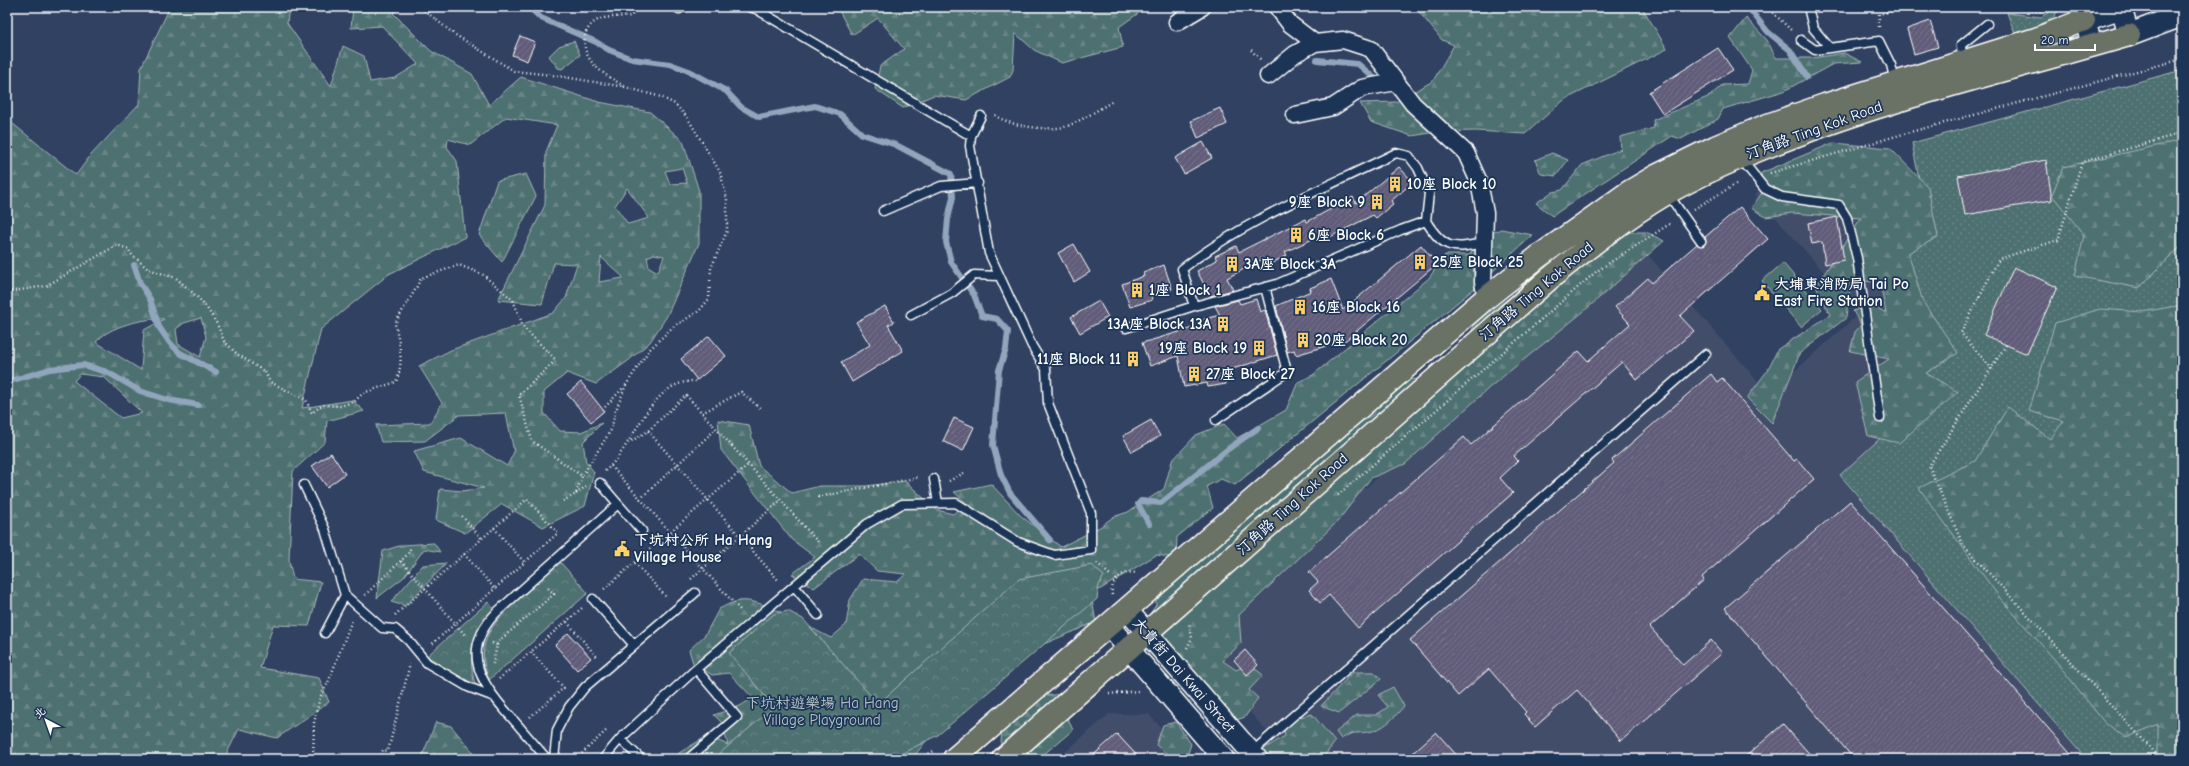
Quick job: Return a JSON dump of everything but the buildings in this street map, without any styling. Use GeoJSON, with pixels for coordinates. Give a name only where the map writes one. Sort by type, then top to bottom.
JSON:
{"type":"FeatureCollection","features":[{"type":"Feature","properties":{"kind":"main road","name":"汀角路 Ting Kok Road"},"geometry":{"type":"LineString","coordinates":[[954,759],[1109,626],[1118,605],[1486,298],[1590,219],[1736,149],[1813,109],[2036,38],[2083,13],[2121,7]]}},
{"type":"Feature","properties":{"kind":"main road","name":"汀角路 Ting Kok Road"},"geometry":{"type":"LineString","coordinates":[[1736,149],[1828,123],[1898,100],[2129,35],[2182,15]]}},
{"type":"Feature","properties":{"kind":"main road","name":"汀角路 Ting Kok Road"},"geometry":{"type":"LineString","coordinates":[[1002,759],[1549,280],[1605,234],[1662,184]]}},
{"type":"Feature","properties":{"kind":"street"},"geometry":{"type":"LineString","coordinates":[[1177,22],[1202,7]]}},
{"type":"Feature","properties":{"kind":"street"},"geometry":{"type":"LineString","coordinates":[[1277,7],[1290,24],[1315,43]]}},
{"type":"Feature","properties":{"kind":"street"},"geometry":{"type":"LineString","coordinates":[[2121,7],[2129,35]]}},
{"type":"Feature","properties":{"kind":"street"},"geometry":{"type":"LineString","coordinates":[[2083,13],[2092,46]]}},
{"type":"Feature","properties":{"kind":"street"},"geometry":{"type":"LineString","coordinates":[[1268,76],[1296,54],[1315,43],[1343,40],[1371,49],[1413,104],[1466,153],[1479,182],[1483,205],[1483,282],[1486,298]]}},
{"type":"Feature","properties":{"kind":"street"},"geometry":{"type":"LineString","coordinates":[[1296,115],[1333,107],[1362,88],[1396,82]]}},
{"type":"Feature","properties":{"kind":"street","name":"大貴街 Dai Kwai Street"},"geometry":{"type":"LineString","coordinates":[[1118,605],[1147,633],[1254,756]]}},
{"type":"Feature","properties":{"kind":"street","name":"大貴街 Dai Kwai Street"},"geometry":{"type":"LineString","coordinates":[[1109,626],[1224,759]]}},
{"type":"Feature","properties":{"kind":"lane"},"geometry":{"type":"LineString","coordinates":[[749,7],[756,8],[970,136]]}},
{"type":"Feature","properties":{"kind":"lane"},"geometry":{"type":"LineString","coordinates":[[1808,7],[1813,28],[1829,47]]}},
{"type":"Feature","properties":{"kind":"lane"},"geometry":{"type":"LineString","coordinates":[[1962,62],[1961,45],[1986,24]]}},
{"type":"Feature","properties":{"kind":"lane"},"geometry":{"type":"LineString","coordinates":[[1801,40],[1815,50],[1879,41],[1892,65],[1896,83]]}},
{"type":"Feature","properties":{"kind":"lane"},"geometry":{"type":"LineString","coordinates":[[603,759],[620,739],[696,669],[867,524],[902,504],[956,503],[1018,542],[1054,555],[1092,550],[1091,513],[1048,404],[1046,369],[1032,346],[989,252],[978,183],[970,146],[970,136],[981,116]]}},
{"type":"Feature","properties":{"kind":"lane"},"geometry":{"type":"LineString","coordinates":[[1736,149],[1765,189],[1782,197],[1839,205],[1847,218],[1857,258],[1880,418]]}},
{"type":"Feature","properties":{"kind":"lane"},"geometry":{"type":"LineString","coordinates":[[1194,306],[1182,269],[1203,253],[1241,229],[1396,153],[1409,156],[1418,168],[1430,193],[1426,221],[1434,234],[1443,243],[1459,247],[1484,243]]}},
{"type":"Feature","properties":{"kind":"lane"},"geometry":{"type":"LineString","coordinates":[[883,211],[941,186],[978,183]]}},
{"type":"Feature","properties":{"kind":"lane"},"geometry":{"type":"LineString","coordinates":[[1662,184],[1701,240]]}},
{"type":"Feature","properties":{"kind":"lane"},"geometry":{"type":"LineString","coordinates":[[1126,328],[1194,306],[1277,284],[1401,230],[1426,221]]}},
{"type":"Feature","properties":{"kind":"lane"},"geometry":{"type":"LineString","coordinates":[[911,316],[952,293],[974,275],[999,276]]}},
{"type":"Feature","properties":{"kind":"lane"},"geometry":{"type":"LineString","coordinates":[[1216,420],[1287,372],[1265,288]]}},
{"type":"Feature","properties":{"kind":"lane"},"geometry":{"type":"LineString","coordinates":[[1254,756],[1706,354]]}},
{"type":"Feature","properties":{"kind":"lane"},"geometry":{"type":"LineString","coordinates":[[934,479],[938,503]]}},
{"type":"Feature","properties":{"kind":"lane"},"geometry":{"type":"LineString","coordinates":[[600,483],[642,531]]}},
{"type":"Feature","properties":{"kind":"lane"},"geometry":{"type":"LineString","coordinates":[[304,485],[326,529],[345,595],[382,628],[395,628],[408,640],[427,663],[468,687],[492,696]]}},
{"type":"Feature","properties":{"kind":"lane"},"geometry":{"type":"LineString","coordinates":[[547,759],[492,696],[482,679],[477,666],[477,652],[480,635],[497,612],[618,504]]}},
{"type":"Feature","properties":{"kind":"lane"},"geometry":{"type":"LineString","coordinates":[[794,586],[818,615]]}},
{"type":"Feature","properties":{"kind":"lane"},"geometry":{"type":"LineString","coordinates":[[554,759],[557,730],[569,707],[585,687],[695,593]]}},
{"type":"Feature","properties":{"kind":"lane"},"geometry":{"type":"LineString","coordinates":[[325,633],[345,595]]}},
{"type":"Feature","properties":{"kind":"lane"},"geometry":{"type":"LineString","coordinates":[[593,598],[634,645]]}},
{"type":"Feature","properties":{"kind":"lane"},"geometry":{"type":"LineString","coordinates":[[688,759],[737,717],[696,669]]}},
{"type":"Feature","properties":{"kind":"lane"},"geometry":{"type":"LineString","coordinates":[[620,739],[641,759]]}},
{"type":"Feature","properties":{"kind":"path"},"geometry":{"type":"LineString","coordinates":[[420,7],[454,34],[514,71],[552,75],[625,87],[661,97],[675,104],[687,117],[720,172],[727,199],[727,231],[711,268],[709,299],[698,311],[673,327],[649,350],[626,385],[605,407]]}},
{"type":"Feature","properties":{"kind":"path"},"geometry":{"type":"LineString","coordinates":[[625,87],[592,63],[586,54],[585,47],[588,28],[598,20],[631,16],[639,7]]}},
{"type":"Feature","properties":{"kind":"path"},"geometry":{"type":"LineString","coordinates":[[1767,7],[1801,40]]}},
{"type":"Feature","properties":{"kind":"path"},"geometry":{"type":"LineString","coordinates":[[1879,41],[1879,14],[1911,7]]}},
{"type":"Feature","properties":{"kind":"path"},"geometry":{"type":"LineString","coordinates":[[2012,7],[2047,12]]}},
{"type":"Feature","properties":{"kind":"path"},"geometry":{"type":"LineString","coordinates":[[1332,500],[1597,271],[1683,216],[1742,181],[1903,134],[2182,59]]}},
{"type":"Feature","properties":{"kind":"path"},"geometry":{"type":"LineString","coordinates":[[981,116],[987,109],[999,119],[1026,127],[1064,127],[1113,101]]}},
{"type":"Feature","properties":{"kind":"path"},"geometry":{"type":"LineString","coordinates":[[1992,368],[1962,333],[1999,258],[2058,240],[2082,162],[2182,133]]}},
{"type":"Feature","properties":{"kind":"path"},"geometry":{"type":"LineString","coordinates":[[7,292],[46,286],[117,245],[129,249],[130,253],[148,269],[176,278],[191,291],[205,305],[217,324],[224,341],[237,354],[265,372],[270,382],[306,400],[312,413],[322,405],[341,406],[355,401],[363,393],[396,382],[401,368],[400,345],[395,324],[404,306],[414,293],[421,278],[459,265],[482,274],[513,300],[524,328],[556,360],[518,395],[532,441],[582,476]]}},
{"type":"Feature","properties":{"kind":"path"},"geometry":{"type":"LineString","coordinates":[[2006,345],[1929,466],[1963,545],[2161,759]]}},
{"type":"Feature","properties":{"kind":"path"},"geometry":{"type":"LineString","coordinates":[[602,474],[622,455],[634,431],[664,391],[675,384],[697,381]]}},
{"type":"Feature","properties":{"kind":"path"},"geometry":{"type":"LineString","coordinates":[[563,501],[576,494],[582,476],[611,430],[616,410],[626,385]]}},
{"type":"Feature","properties":{"kind":"path"},"geometry":{"type":"LineString","coordinates":[[702,412],[741,392],[760,408]]}},
{"type":"Feature","properties":{"kind":"path"},"geometry":{"type":"LineString","coordinates":[[628,443],[648,431],[686,395],[819,543]]}},
{"type":"Feature","properties":{"kind":"path"},"geometry":{"type":"LineString","coordinates":[[640,499],[716,428]]}},
{"type":"Feature","properties":{"kind":"path"},"geometry":{"type":"LineString","coordinates":[[648,431],[778,580]]}},
{"type":"Feature","properties":{"kind":"path"},"geometry":{"type":"LineString","coordinates":[[499,680],[593,598],[671,533],[748,464]]}},
{"type":"Feature","properties":{"kind":"path"},"geometry":{"type":"LineString","coordinates":[[611,466],[742,611]]}},
{"type":"Feature","properties":{"kind":"path"},"geometry":{"type":"LineString","coordinates":[[818,497],[920,477],[934,479]]}},
{"type":"Feature","properties":{"kind":"path"},"geometry":{"type":"LineString","coordinates":[[389,620],[527,499],[558,533],[420,655]]}},
{"type":"Feature","properties":{"kind":"path"},"geometry":{"type":"LineString","coordinates":[[462,516],[482,539]]}},
{"type":"Feature","properties":{"kind":"path"},"geometry":{"type":"LineString","coordinates":[[494,528],[525,563]]}},
{"type":"Feature","properties":{"kind":"path"},"geometry":{"type":"LineString","coordinates":[[313,759],[314,723],[320,697],[342,651],[356,606],[408,554],[411,547]]}},
{"type":"Feature","properties":{"kind":"path"},"geometry":{"type":"LineString","coordinates":[[464,554],[495,589]]}},
{"type":"Feature","properties":{"kind":"path"},"geometry":{"type":"LineString","coordinates":[[401,561],[454,624]]}},
{"type":"Feature","properties":{"kind":"path"},"geometry":{"type":"LineString","coordinates":[[635,563],[668,599]]}},
{"type":"Feature","properties":{"kind":"path"},"geometry":{"type":"LineString","coordinates":[[497,645],[500,640],[554,594],[544,582],[543,571]]}},
{"type":"Feature","properties":{"kind":"path"},"geometry":{"type":"LineString","coordinates":[[1118,605],[1112,598],[1111,586],[1115,579],[1128,573],[1141,574]]}},
{"type":"Feature","properties":{"kind":"path"},"geometry":{"type":"LineString","coordinates":[[1184,651],[1190,645],[1192,638],[1189,623],[1193,620]]}},
{"type":"Feature","properties":{"kind":"path"},"geometry":{"type":"LineString","coordinates":[[567,622],[598,658]]}},
{"type":"Feature","properties":{"kind":"path"},"geometry":{"type":"LineString","coordinates":[[531,652],[564,688]]}},
{"type":"Feature","properties":{"kind":"path"},"geometry":{"type":"LineString","coordinates":[[380,759],[383,750],[388,751],[408,676],[410,665],[406,660]]}},
{"type":"Feature","properties":{"kind":"shaded area"},"geometry":{"type":"Polygon","coordinates":[[[1850,158],[1930,393],[1840,475],[2086,759],[1291,759],[1206,662],[1212,621],[1642,248],[1769,394],[1860,313],[1755,194],[1773,179],[1850,158]]]}},
{"type":"Feature","properties":{"kind":"shaded area"},"geometry":{"type":"Polygon","coordinates":[[[1109,714],[1149,714],[1188,759],[1057,759],[1109,714]]]}},
{"type":"Feature","properties":{"kind":"green space"},"geometry":{"type":"Polygon","coordinates":[[[170,7],[289,7],[287,23],[331,86],[343,46],[364,56],[370,82],[395,78],[418,64],[382,26],[351,28],[353,7],[400,7],[393,13],[431,51],[472,74],[489,105],[521,77],[599,102],[650,112],[683,141],[699,191],[699,243],[667,316],[650,342],[628,361],[596,384],[567,373],[544,392],[544,413],[560,431],[581,432],[602,423],[583,442],[586,462],[594,472],[585,506],[543,527],[502,504],[465,533],[436,520],[440,489],[462,491],[484,488],[424,472],[414,451],[461,438],[507,466],[514,452],[506,413],[459,415],[425,441],[381,442],[376,425],[430,423],[442,403],[419,366],[451,350],[553,313],[566,298],[577,264],[554,263],[542,304],[498,300],[545,205],[546,152],[557,125],[506,117],[470,145],[448,139],[447,147],[457,161],[465,237],[389,274],[321,329],[302,408],[352,400],[364,411],[327,421],[325,442],[293,471],[289,560],[293,579],[321,582],[309,626],[273,625],[260,668],[319,678],[329,702],[277,738],[239,729],[224,759],[7,759],[7,119],[76,175],[91,155],[139,104],[141,68],[170,7]],[[682,168],[665,171],[670,184],[687,183],[682,168]],[[627,188],[615,206],[628,224],[649,218],[627,188]],[[654,254],[647,257],[649,267],[658,272],[664,256],[654,254]],[[601,257],[599,282],[623,277],[601,257]],[[201,318],[184,323],[176,329],[178,344],[200,357],[206,337],[201,318]],[[164,319],[147,320],[118,327],[102,336],[96,342],[141,370],[144,330],[164,319]],[[80,374],[74,381],[121,418],[142,413],[104,377],[80,374]]]}},
{"type":"Feature","properties":{"kind":"green space"},"geometry":{"type":"Polygon","coordinates":[[[837,7],[965,7],[975,15],[984,7],[1147,7],[1119,27],[1123,47],[1062,63],[1034,50],[1015,33],[1013,70],[1010,77],[966,100],[934,95],[903,108],[875,89],[880,66],[904,49],[878,18],[852,35],[837,7]]]}},
{"type":"Feature","properties":{"kind":"green space"},"geometry":{"type":"Polygon","coordinates":[[[1415,7],[1642,7],[1667,49],[1564,100],[1525,134],[1476,131],[1436,132],[1412,136],[1371,122],[1360,103],[1396,102],[1433,81],[1454,45],[1442,40],[1415,7]]]}},
{"type":"Feature","properties":{"kind":"green space"},"geometry":{"type":"Polygon","coordinates":[[[2057,7],[2060,7],[2057,13],[2047,22],[2015,33],[2007,13],[2041,17],[2057,7]]]}},
{"type":"Feature","properties":{"kind":"green space"},"geometry":{"type":"Polygon","coordinates":[[[1746,18],[1767,40],[1776,58],[1813,58],[1844,53],[1862,62],[1833,64],[1784,91],[1723,109],[1718,119],[1681,139],[1672,136],[1552,216],[1536,203],[1552,192],[1562,190],[1582,165],[1621,149],[1620,137],[1654,128],[1653,120],[1710,96],[1722,85],[1748,84],[1752,70],[1730,38],[1746,18]]]}},
{"type":"Feature","properties":{"kind":"green space"},"geometry":{"type":"Polygon","coordinates":[[[574,41],[580,55],[562,69],[558,68],[549,56],[559,46],[574,41]]]}},
{"type":"Feature","properties":{"kind":"green space"},"geometry":{"type":"Polygon","coordinates":[[[2182,70],[2182,759],[2086,759],[1840,475],[1930,393],[1874,196],[1922,194],[1912,143],[2182,70]]]}},
{"type":"Feature","properties":{"kind":"green space"},"geometry":{"type":"Polygon","coordinates":[[[2182,140],[2182,245],[2139,288],[2075,276],[2084,235],[2052,195],[2063,167],[2182,140]]]}},
{"type":"Feature","properties":{"kind":"green space"},"geometry":{"type":"Polygon","coordinates":[[[1833,143],[1890,148],[1928,187],[1938,237],[1908,253],[1923,302],[1958,353],[1926,373],[1958,392],[1899,443],[1868,436],[1855,382],[1889,359],[1850,351],[1855,332],[1861,325],[1853,311],[1872,305],[1886,313],[1880,283],[1851,279],[1846,318],[1800,353],[1772,423],[1747,398],[1767,371],[1778,349],[1830,315],[1816,286],[1861,218],[1792,213],[1766,217],[1751,208],[1762,193],[1761,173],[1833,143]]]}},
{"type":"Feature","properties":{"kind":"green space"},"geometry":{"type":"Polygon","coordinates":[[[1552,153],[1568,160],[1556,176],[1541,174],[1535,160],[1552,153]]]}},
{"type":"Feature","properties":{"kind":"green space"},"geometry":{"type":"Polygon","coordinates":[[[526,174],[536,196],[502,262],[479,235],[497,181],[526,174]]]}},
{"type":"Feature","properties":{"kind":"green space"},"geometry":{"type":"Polygon","coordinates":[[[1501,229],[1533,235],[1492,272],[1473,264],[1475,288],[1235,485],[1221,479],[1207,486],[1213,508],[1177,537],[1176,558],[1156,555],[1091,595],[1096,622],[1032,649],[933,732],[912,759],[678,759],[679,753],[707,736],[728,745],[722,723],[714,715],[740,706],[753,698],[729,673],[712,675],[693,663],[689,650],[705,635],[719,609],[731,603],[749,601],[772,608],[831,638],[846,625],[850,600],[863,579],[897,582],[906,574],[877,571],[859,554],[814,588],[792,574],[815,557],[792,540],[721,450],[718,420],[749,425],[759,466],[792,493],[820,486],[866,486],[905,481],[937,510],[953,514],[966,503],[954,492],[991,484],[1021,516],[1061,547],[1100,527],[1113,517],[1128,512],[1164,489],[1172,461],[1196,435],[1224,424],[1237,438],[1286,410],[1298,382],[1313,375],[1429,278],[1445,255],[1470,255],[1477,239],[1501,229]]]}},
{"type":"Feature","properties":{"kind":"green space"},"geometry":{"type":"Polygon","coordinates":[[[1615,232],[1646,232],[1664,241],[1583,312],[1490,387],[1405,464],[1371,478],[1337,522],[1239,615],[1241,643],[1223,661],[1236,670],[1249,664],[1263,675],[1249,690],[1258,698],[1245,717],[1222,725],[1143,624],[1156,605],[1155,580],[1348,430],[1374,414],[1372,392],[1408,379],[1429,380],[1459,361],[1475,323],[1473,312],[1491,311],[1510,297],[1540,270],[1534,257],[1553,261],[1585,251],[1615,232]]]}},
{"type":"Feature","properties":{"kind":"green space"},"geometry":{"type":"Polygon","coordinates":[[[1783,263],[1822,309],[1801,327],[1762,281],[1783,263]]]}},
{"type":"Feature","properties":{"kind":"green space"},"geometry":{"type":"Polygon","coordinates":[[[2182,305],[2182,759],[2158,759],[2158,724],[2126,738],[2104,722],[2055,660],[2000,598],[1919,488],[1975,461],[2008,407],[2050,439],[2064,421],[2029,411],[2055,323],[2100,309],[2142,312],[2182,305]]]}},
{"type":"Feature","properties":{"kind":"green space"},"geometry":{"type":"Polygon","coordinates":[[[434,543],[440,552],[424,549],[404,577],[377,598],[383,551],[402,545],[434,543]]]}},
{"type":"Feature","properties":{"kind":"green space"},"geometry":{"type":"Polygon","coordinates":[[[560,562],[588,593],[489,680],[483,654],[489,633],[502,615],[511,606],[560,562]]]}},
{"type":"Feature","properties":{"kind":"green space"},"geometry":{"type":"Polygon","coordinates":[[[447,563],[405,606],[391,602],[423,565],[447,563]]]}},
{"type":"Feature","properties":{"kind":"green space","name":"下坑村遊樂場 Ha Hang Village Playground"},"geometry":{"type":"Polygon","coordinates":[[[1092,565],[1104,576],[1099,585],[1097,599],[938,735],[891,759],[713,759],[774,707],[729,653],[774,614],[788,611],[803,619],[878,704],[1019,579],[1092,565]]]}},
{"type":"Feature","properties":{"kind":"green space"},"geometry":{"type":"Polygon","coordinates":[[[488,602],[494,609],[476,634],[473,644],[472,663],[475,684],[459,677],[427,656],[488,602]]]}},
{"type":"Feature","properties":{"kind":"green space"},"geometry":{"type":"Polygon","coordinates":[[[1353,672],[1374,672],[1381,679],[1339,713],[1321,706],[1353,672]]]}},
{"type":"Feature","properties":{"kind":"green space"},"geometry":{"type":"Polygon","coordinates":[[[1393,687],[1404,706],[1392,719],[1379,729],[1351,734],[1341,739],[1336,732],[1357,715],[1376,715],[1388,707],[1378,695],[1393,687]]]}},
{"type":"Feature","properties":{"kind":"green space"},"geometry":{"type":"Polygon","coordinates":[[[1063,694],[1064,711],[1073,730],[1038,759],[1005,759],[1000,750],[1003,724],[1022,707],[1028,711],[1043,696],[1063,694]]]}},
{"type":"Feature","properties":{"kind":"green space"},"geometry":{"type":"Polygon","coordinates":[[[1312,714],[1335,742],[1322,759],[1238,759],[1242,744],[1262,750],[1285,736],[1283,721],[1312,714]]]}},
{"type":"Feature","properties":{"kind":"green space"},"geometry":{"type":"Polygon","coordinates":[[[436,722],[451,726],[478,758],[421,759],[436,722]]]}},
{"type":"Feature","properties":{"kind":"green space"},"geometry":{"type":"Polygon","coordinates":[[[1176,722],[1191,744],[1188,753],[1171,757],[1156,745],[1163,725],[1176,722]]]}},
{"type":"Feature","properties":{"kind":"waterway"},"geometry":{"type":"LineString","coordinates":[[529,7],[541,18],[596,42],[609,50],[632,59],[670,64],[689,71],[726,91],[741,107],[759,117],[815,106],[840,114],[862,134],[896,145],[951,174],[953,197],[948,219],[946,242],[951,262],[974,295],[982,316],[997,319],[1008,331],[1006,349],[999,370],[993,445],[1001,475],[1010,493],[1050,540]]}},
{"type":"Feature","properties":{"kind":"waterway"},"geometry":{"type":"LineString","coordinates":[[1748,7],[1768,32],[1790,50],[1807,77]]}},
{"type":"Feature","properties":{"kind":"waterway"},"geometry":{"type":"LineString","coordinates":[[1317,60],[1358,64],[1380,83]]}},
{"type":"Feature","properties":{"kind":"waterway"},"geometry":{"type":"LineString","coordinates":[[134,265],[140,283],[150,299],[159,327],[170,343],[180,353],[216,372]]}},
{"type":"Feature","properties":{"kind":"waterway"},"geometry":{"type":"LineString","coordinates":[[7,382],[50,369],[83,365],[107,372],[140,391],[168,400],[198,405]]}},
{"type":"Feature","properties":{"kind":"waterway"},"geometry":{"type":"LineString","coordinates":[[1149,524],[1138,504],[1141,501],[1161,503],[1228,449],[1258,428]]}},
{"type":"Feature","properties":{"kind":"place","name":"10座 Block 10"},"geometry":{"type":"Point","coordinates":[1395,184]}},
{"type":"Feature","properties":{"kind":"place","name":"9座 Block 9"},"geometry":{"type":"Point","coordinates":[1377,202]}},
{"type":"Feature","properties":{"kind":"place","name":"6座 Block 6"},"geometry":{"type":"Point","coordinates":[1296,235]}},
{"type":"Feature","properties":{"kind":"place","name":"25座 Block 25"},"geometry":{"type":"Point","coordinates":[1420,262]}},
{"type":"Feature","properties":{"kind":"place","name":"3A座 Block 3A"},"geometry":{"type":"Point","coordinates":[1232,264]}},
{"type":"Feature","properties":{"kind":"place","name":"1座 Block 1"},"geometry":{"type":"Point","coordinates":[1137,290]}},
{"type":"Feature","properties":{"kind":"place","name":"大埔東消防局 Tai Po East Fire Station"},"geometry":{"type":"Point","coordinates":[1762,293]}},
{"type":"Feature","properties":{"kind":"place","name":"16座 Block 16"},"geometry":{"type":"Point","coordinates":[1300,307]}},
{"type":"Feature","properties":{"kind":"place","name":"13A座 Block 13A"},"geometry":{"type":"Point","coordinates":[1223,324]}},
{"type":"Feature","properties":{"kind":"place","name":"20座 Block 20"},"geometry":{"type":"Point","coordinates":[1303,340]}},
{"type":"Feature","properties":{"kind":"place","name":"19座 Block 19"},"geometry":{"type":"Point","coordinates":[1259,348]}},
{"type":"Feature","properties":{"kind":"place","name":"11座 Block 11"},"geometry":{"type":"Point","coordinates":[1133,359]}},
{"type":"Feature","properties":{"kind":"place","name":"27座 Block 27"},"geometry":{"type":"Point","coordinates":[1194,374]}},
{"type":"Feature","properties":{"kind":"place","name":"下坑村公所 Ha Hang Village House"},"geometry":{"type":"Point","coordinates":[622,549]}}]}
